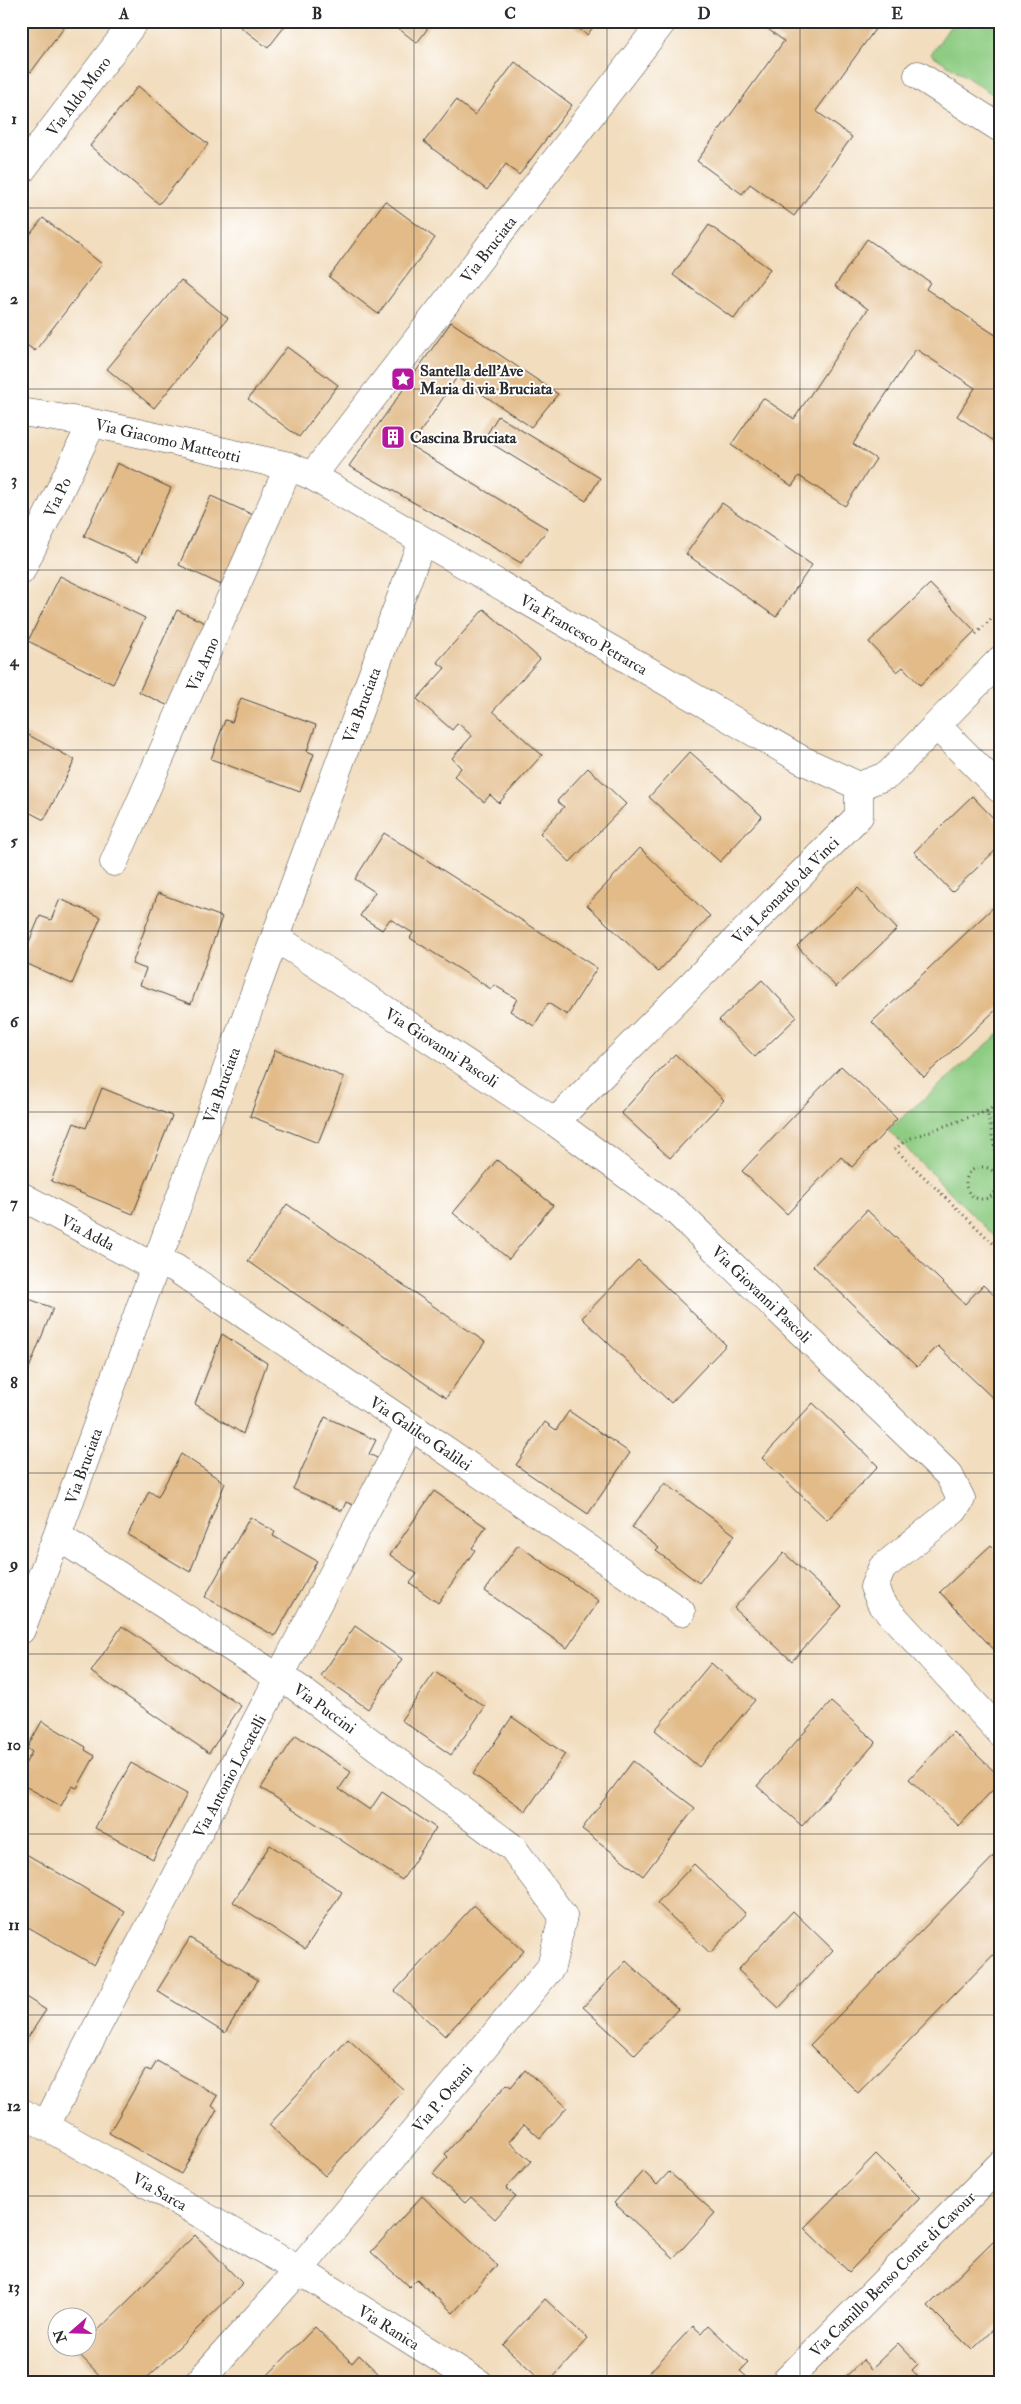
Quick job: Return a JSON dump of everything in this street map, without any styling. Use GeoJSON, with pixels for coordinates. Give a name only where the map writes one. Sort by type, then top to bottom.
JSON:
{"type":"FeatureCollection","features":[{"type":"Feature","properties":{"kind":"street","name":"Via Aldo Moro"},"geometry":{"type":"LineString","coordinates":[[21,172],[136,21]]}},
{"type":"Feature","properties":{"kind":"street","name":"Via Bruciata"},"geometry":{"type":"LineString","coordinates":[[301,471],[663,21]]}},
{"type":"Feature","properties":{"kind":"street"},"geometry":{"type":"LineString","coordinates":[[918,75],[1000,128]]}},
{"type":"Feature","properties":{"kind":"street","name":"Via Giacomo Matteotti"},"geometry":{"type":"LineString","coordinates":[[21,412],[92,423],[301,471]]}},
{"type":"Feature","properties":{"kind":"street","name":"Via Po"},"geometry":{"type":"LineString","coordinates":[[21,571],[92,423]]}},
{"type":"Feature","properties":{"kind":"street","name":"Via Francesco Petrarca"},"geometry":{"type":"LineString","coordinates":[[301,471],[802,760],[859,786]]}},
{"type":"Feature","properties":{"kind":"street","name":"Via Arno"},"geometry":{"type":"LineString","coordinates":[[114,862],[301,471]]}},
{"type":"Feature","properties":{"kind":"street","name":"Via Bruciata"},"geometry":{"type":"LineString","coordinates":[[21,1630],[57,1536],[274,937],[422,541]]}},
{"type":"Feature","properties":{"kind":"street"},"geometry":{"type":"LineString","coordinates":[[859,786],[888,775],[1000,660]]}},
{"type":"Feature","properties":{"kind":"street"},"geometry":{"type":"LineString","coordinates":[[936,726],[1000,789]]}},
{"type":"Feature","properties":{"kind":"street","name":"Via Leonardo da Vinci"},"geometry":{"type":"LineString","coordinates":[[555,1122],[859,816],[859,786]]}},
{"type":"Feature","properties":{"kind":"street","name":"Via Giovanni Pascoli"},"geometry":{"type":"LineString","coordinates":[[274,937],[555,1122],[676,1211],[949,1475],[961,1499],[954,1510],[882,1568],[874,1587],[882,1603],[996,1722]]}},
{"type":"Feature","properties":{"kind":"street","name":"Via Adda"},"geometry":{"type":"LineString","coordinates":[[21,1196],[156,1264]]}},
{"type":"Feature","properties":{"kind":"street","name":"Via Galileo Galilei"},"geometry":{"type":"LineString","coordinates":[[156,1264],[175,1268],[681,1612]]}},
{"type":"Feature","properties":{"kind":"street","name":"Via Antonio Locatelli"},"geometry":{"type":"LineString","coordinates":[[46,2125],[281,1677],[410,1426]]}},
{"type":"Feature","properties":{"kind":"street","name":"Via Puccini"},"geometry":{"type":"LineString","coordinates":[[57,1536],[295,1686],[513,1848],[563,1916]]}},
{"type":"Feature","properties":{"kind":"street","name":"Via P. Ostani"},"geometry":{"type":"LineString","coordinates":[[198,2383],[299,2270],[551,1967],[563,1916]]}},
{"type":"Feature","properties":{"kind":"street","name":"Via Sarca"},"geometry":{"type":"LineString","coordinates":[[21,2112],[299,2270]]}},
{"type":"Feature","properties":{"kind":"street","name":"Via Camillo Benso Conte di Cavour"},"geometry":{"type":"LineString","coordinates":[[784,2383],[1000,2166]]}},
{"type":"Feature","properties":{"kind":"street","name":"Via Ranica"},"geometry":{"type":"LineString","coordinates":[[299,2270],[479,2383]]}},
{"type":"Feature","properties":{"kind":"path"},"geometry":{"type":"LineString","coordinates":[[972,638],[1000,610]]}},
{"type":"Feature","properties":{"kind":"path"},"geometry":{"type":"LineString","coordinates":[[1000,1102],[987,1111],[908,1139],[895,1149],[1000,1250]]}},
{"type":"Feature","properties":{"kind":"path"},"geometry":{"type":"LineString","coordinates":[[987,1111],[999,1175],[998,1186],[988,1198],[972,1196],[966,1187],[966,1177],[973,1168],[984,1166],[999,1175]]}},
{"type":"Feature","properties":{"kind":"green space"},"geometry":{"type":"Polygon","coordinates":[[[954,21],[1000,21],[1000,99],[931,54],[954,21]]]}},
{"type":"Feature","properties":{"kind":"green space"},"geometry":{"type":"Polygon","coordinates":[[[1000,1033],[1000,1242],[888,1130],[1000,1033]]]}},
{"type":"Feature","properties":{"kind":"building"},"geometry":{"type":"Polygon","coordinates":[[[21,21],[69,21],[31,72],[21,65],[21,21]]]}},
{"type":"Feature","properties":{"kind":"building"},"geometry":{"type":"Polygon","coordinates":[[[233,21],[289,21],[268,48],[233,21]]]}},
{"type":"Feature","properties":{"kind":"building"},"geometry":{"type":"Polygon","coordinates":[[[389,21],[433,21],[417,43],[389,21]]]}},
{"type":"Feature","properties":{"kind":"building"},"geometry":{"type":"Polygon","coordinates":[[[569,21],[598,21],[587,35],[569,21]]]}},
{"type":"Feature","properties":{"kind":"building"},"geometry":{"type":"Polygon","coordinates":[[[628,21],[647,21],[640,30],[628,21]]]}},
{"type":"Feature","properties":{"kind":"building"},"geometry":{"type":"Polygon","coordinates":[[[757,21],[881,21],[816,111],[852,137],[794,216],[750,184],[742,194],[697,161],[784,41],[757,21]]]}},
{"type":"Feature","properties":{"kind":"building"},"geometry":{"type":"Polygon","coordinates":[[[515,62],[572,105],[519,175],[506,164],[487,190],[424,142],[456,100],[475,115],[515,62]]]}},
{"type":"Feature","properties":{"kind":"building"},"geometry":{"type":"Polygon","coordinates":[[[138,86],[208,144],[159,204],[90,146],[138,86]]]}},
{"type":"Feature","properties":{"kind":"building"},"geometry":{"type":"Polygon","coordinates":[[[385,201],[435,238],[378,314],[329,277],[385,201]]]}},
{"type":"Feature","properties":{"kind":"building"},"geometry":{"type":"Polygon","coordinates":[[[43,218],[102,264],[35,351],[21,341],[21,246],[43,218]]]}},
{"type":"Feature","properties":{"kind":"building"},"geometry":{"type":"Polygon","coordinates":[[[709,225],[770,269],[734,319],[673,275],[709,225]]]}},
{"type":"Feature","properties":{"kind":"building"},"geometry":{"type":"Polygon","coordinates":[[[867,239],[930,282],[926,289],[1000,338],[1000,445],[957,416],[975,388],[916,349],[853,444],[876,459],[845,506],[799,476],[792,486],[731,445],[763,398],[794,419],[868,309],[835,286],[867,239]]]}},
{"type":"Feature","properties":{"kind":"building"},"geometry":{"type":"Polygon","coordinates":[[[181,280],[228,318],[154,408],[107,369],[181,280]]]}},
{"type":"Feature","properties":{"kind":"building","name":"Cascina Bruciata"},"geometry":{"type":"Polygon","coordinates":[[[451,322],[558,394],[531,427],[457,377],[411,446],[548,529],[521,563],[349,466],[451,322]]]}},
{"type":"Feature","properties":{"kind":"building"},"geometry":{"type":"Polygon","coordinates":[[[287,347],[338,385],[299,437],[248,399],[287,347]]]}},
{"type":"Feature","properties":{"kind":"building"},"geometry":{"type":"Polygon","coordinates":[[[498,416],[600,478],[586,501],[484,439],[498,416]]]}},
{"type":"Feature","properties":{"kind":"building"},"geometry":{"type":"Polygon","coordinates":[[[117,463],[171,488],[138,561],[84,536],[117,463]]]}},
{"type":"Feature","properties":{"kind":"building"},"geometry":{"type":"Polygon","coordinates":[[[211,496],[262,519],[230,589],[179,565],[211,496]]]}},
{"type":"Feature","properties":{"kind":"building"},"geometry":{"type":"Polygon","coordinates":[[[722,503],[812,565],[776,617],[686,554],[722,503]]]}},
{"type":"Feature","properties":{"kind":"building"},"geometry":{"type":"Polygon","coordinates":[[[60,576],[145,618],[113,684],[28,641],[60,576]]]}},
{"type":"Feature","properties":{"kind":"building"},"geometry":{"type":"Polygon","coordinates":[[[930,584],[975,631],[920,685],[903,667],[897,672],[869,642],[930,584]]]}},
{"type":"Feature","properties":{"kind":"building"},"geometry":{"type":"Polygon","coordinates":[[[484,609],[540,659],[493,711],[542,755],[499,803],[490,795],[484,802],[454,776],[461,768],[452,758],[472,736],[458,723],[452,730],[417,699],[445,668],[437,662],[484,609]]]}},
{"type":"Feature","properties":{"kind":"building"},"geometry":{"type":"Polygon","coordinates":[[[177,610],[214,627],[175,709],[139,692],[177,610]]]}},
{"type":"Feature","properties":{"kind":"building"},"geometry":{"type":"Polygon","coordinates":[[[241,698],[316,725],[307,751],[314,754],[300,792],[211,759],[225,720],[232,722],[241,698]]]}},
{"type":"Feature","properties":{"kind":"building"},"geometry":{"type":"Polygon","coordinates":[[[21,731],[75,760],[44,820],[21,808],[21,731]]]}},
{"type":"Feature","properties":{"kind":"building"},"geometry":{"type":"Polygon","coordinates":[[[690,752],[762,816],[720,862],[649,797],[690,752]]]}},
{"type":"Feature","properties":{"kind":"building"},"geometry":{"type":"Polygon","coordinates":[[[588,768],[626,804],[570,862],[540,833],[564,807],[557,801],[588,768]]]}},
{"type":"Feature","properties":{"kind":"building"},"geometry":{"type":"Polygon","coordinates":[[[972,796],[1000,825],[1000,846],[952,892],[914,852],[972,796]]]}},
{"type":"Feature","properties":{"kind":"building"},"geometry":{"type":"Polygon","coordinates":[[[384,833],[597,968],[567,1015],[548,1003],[534,1026],[510,1011],[517,999],[494,985],[491,989],[410,938],[413,933],[390,919],[382,930],[360,916],[375,892],[355,879],[384,833]]]}},
{"type":"Feature","properties":{"kind":"building"},"geometry":{"type":"Polygon","coordinates":[[[640,848],[710,916],[658,972],[587,905],[640,848]]]}},
{"type":"Feature","properties":{"kind":"building"},"geometry":{"type":"Polygon","coordinates":[[[858,888],[897,929],[836,987],[797,946],[858,888]]]}},
{"type":"Feature","properties":{"kind":"building"},"geometry":{"type":"Polygon","coordinates":[[[158,893],[222,917],[191,1004],[140,985],[146,969],[132,964],[158,893]]]}},
{"type":"Feature","properties":{"kind":"building"},"geometry":{"type":"Polygon","coordinates":[[[60,899],[101,917],[72,984],[21,961],[40,916],[51,920],[60,899]]]}},
{"type":"Feature","properties":{"kind":"building"},"geometry":{"type":"Polygon","coordinates":[[[1000,901],[1000,1006],[924,1077],[872,1022],[1000,901]]]}},
{"type":"Feature","properties":{"kind":"building"},"geometry":{"type":"Polygon","coordinates":[[[762,980],[797,1017],[755,1057],[719,1020],[762,980]]]}},
{"type":"Feature","properties":{"kind":"building"},"geometry":{"type":"Polygon","coordinates":[[[275,1050],[344,1077],[318,1143],[250,1116],[275,1050]]]}},
{"type":"Feature","properties":{"kind":"building"},"geometry":{"type":"Polygon","coordinates":[[[675,1054],[724,1100],[670,1158],[621,1113],[675,1054]]]}},
{"type":"Feature","properties":{"kind":"building"},"geometry":{"type":"Polygon","coordinates":[[[841,1066],[897,1119],[852,1167],[841,1157],[787,1214],[742,1171],[841,1066]]]}},
{"type":"Feature","properties":{"kind":"building"},"geometry":{"type":"Polygon","coordinates":[[[102,1088],[172,1116],[133,1214],[51,1181],[74,1123],[86,1128],[102,1088]]]}},
{"type":"Feature","properties":{"kind":"building"},"geometry":{"type":"Polygon","coordinates":[[[497,1160],[553,1205],[509,1259],[453,1213],[497,1160]]]}},
{"type":"Feature","properties":{"kind":"building"},"geometry":{"type":"Polygon","coordinates":[[[287,1204],[485,1342],[446,1398],[248,1261],[287,1204]]]}},
{"type":"Feature","properties":{"kind":"building"},"geometry":{"type":"Polygon","coordinates":[[[867,1210],[965,1304],[983,1285],[1000,1301],[1000,1405],[938,1346],[917,1367],[813,1266],[867,1210]]]}},
{"type":"Feature","properties":{"kind":"building"},"geometry":{"type":"Polygon","coordinates":[[[638,1260],[726,1345],[671,1403],[582,1318],[638,1260]]]}},
{"type":"Feature","properties":{"kind":"building"},"geometry":{"type":"Polygon","coordinates":[[[21,1296],[53,1308],[28,1371],[21,1368],[21,1296]]]}},
{"type":"Feature","properties":{"kind":"building"},"geometry":{"type":"Polygon","coordinates":[[[222,1334],[267,1363],[243,1434],[195,1404],[222,1334]]]}},
{"type":"Feature","properties":{"kind":"building"},"geometry":{"type":"Polygon","coordinates":[[[813,1403],[878,1466],[827,1520],[762,1458],[813,1403]]]}},
{"type":"Feature","properties":{"kind":"building"},"geometry":{"type":"Polygon","coordinates":[[[569,1411],[630,1453],[588,1514],[516,1465],[545,1422],[556,1430],[569,1411]]]}},
{"type":"Feature","properties":{"kind":"building"},"geometry":{"type":"Polygon","coordinates":[[[325,1417],[376,1440],[369,1454],[383,1461],[362,1509],[346,1502],[342,1511],[293,1489],[325,1417]]]}},
{"type":"Feature","properties":{"kind":"building"},"geometry":{"type":"Polygon","coordinates":[[[181,1454],[225,1483],[190,1572],[128,1535],[149,1491],[158,1497],[181,1454]]]}},
{"type":"Feature","properties":{"kind":"building"},"geometry":{"type":"Polygon","coordinates":[[[665,1483],[735,1535],[699,1583],[656,1551],[659,1548],[632,1527],[665,1483]]]}},
{"type":"Feature","properties":{"kind":"building"},"geometry":{"type":"Polygon","coordinates":[[[434,1491],[486,1527],[472,1548],[475,1550],[438,1603],[410,1583],[417,1574],[390,1555],[434,1491]]]}},
{"type":"Feature","properties":{"kind":"building"},"geometry":{"type":"Polygon","coordinates":[[[250,1517],[275,1532],[273,1536],[317,1561],[275,1636],[205,1597],[250,1517]]]}},
{"type":"Feature","properties":{"kind":"building"},"geometry":{"type":"Polygon","coordinates":[[[518,1545],[599,1601],[567,1648],[485,1591],[518,1545]]]}},
{"type":"Feature","properties":{"kind":"building"},"geometry":{"type":"Polygon","coordinates":[[[991,1545],[1000,1554],[1000,1656],[940,1592],[991,1545]]]}},
{"type":"Feature","properties":{"kind":"building"},"geometry":{"type":"Polygon","coordinates":[[[784,1553],[842,1606],[792,1661],[734,1608],[784,1553]]]}},
{"type":"Feature","properties":{"kind":"building"},"geometry":{"type":"Polygon","coordinates":[[[122,1626],[241,1706],[209,1753],[91,1672],[122,1626]]]}},
{"type":"Feature","properties":{"kind":"building"},"geometry":{"type":"Polygon","coordinates":[[[355,1626],[402,1659],[368,1709],[321,1676],[355,1626]]]}},
{"type":"Feature","properties":{"kind":"building"},"geometry":{"type":"Polygon","coordinates":[[[711,1663],[755,1700],[699,1767],[655,1730],[711,1663]]]}},
{"type":"Feature","properties":{"kind":"building"},"geometry":{"type":"Polygon","coordinates":[[[435,1672],[485,1707],[451,1755],[401,1720],[435,1672]]]}},
{"type":"Feature","properties":{"kind":"building"},"geometry":{"type":"Polygon","coordinates":[[[831,1702],[876,1742],[802,1826],[757,1786],[831,1702]]]}},
{"type":"Feature","properties":{"kind":"building"},"geometry":{"type":"Polygon","coordinates":[[[512,1717],[565,1754],[526,1811],[473,1774],[512,1717]]]}},
{"type":"Feature","properties":{"kind":"building"},"geometry":{"type":"Polygon","coordinates":[[[42,1721],[86,1747],[85,1750],[95,1756],[77,1788],[72,1786],[61,1806],[21,1784],[21,1771],[32,1752],[27,1748],[42,1721]]]}},
{"type":"Feature","properties":{"kind":"building"},"geometry":{"type":"Polygon","coordinates":[[[953,1732],[1000,1777],[1000,1782],[959,1826],[909,1779],[953,1732]]]}},
{"type":"Feature","properties":{"kind":"building"},"geometry":{"type":"Polygon","coordinates":[[[296,1735],[351,1772],[339,1789],[370,1810],[382,1792],[436,1828],[402,1880],[261,1788],[296,1735]]]}},
{"type":"Feature","properties":{"kind":"building"},"geometry":{"type":"Polygon","coordinates":[[[633,1761],[695,1808],[643,1876],[582,1829],[633,1761]]]}},
{"type":"Feature","properties":{"kind":"building"},"geometry":{"type":"Polygon","coordinates":[[[131,1763],[187,1794],[153,1859],[95,1828],[131,1763]]]}},
{"type":"Feature","properties":{"kind":"building"},"geometry":{"type":"Polygon","coordinates":[[[270,1845],[342,1892],[305,1949],[233,1902],[270,1845]]]}},
{"type":"Feature","properties":{"kind":"building"},"geometry":{"type":"Polygon","coordinates":[[[21,1851],[125,1912],[94,1965],[21,1923],[21,1851]]]}},
{"type":"Feature","properties":{"kind":"building"},"geometry":{"type":"Polygon","coordinates":[[[995,1855],[1000,1860],[1000,1948],[858,2093],[810,2045],[995,1855]]]}},
{"type":"Feature","properties":{"kind":"building"},"geometry":{"type":"Polygon","coordinates":[[[694,1864],[746,1914],[710,1953],[657,1903],[694,1864]]]}},
{"type":"Feature","properties":{"kind":"building"},"geometry":{"type":"Polygon","coordinates":[[[474,1905],[524,1951],[445,2036],[395,1991],[474,1905]]]}},
{"type":"Feature","properties":{"kind":"building"},"geometry":{"type":"Polygon","coordinates":[[[793,1911],[833,1950],[779,2008],[738,1970],[793,1911]]]}},
{"type":"Feature","properties":{"kind":"building"},"geometry":{"type":"Polygon","coordinates":[[[190,1938],[258,1980],[225,2033],[157,1991],[190,1938]]]}},
{"type":"Feature","properties":{"kind":"building"},"geometry":{"type":"Polygon","coordinates":[[[626,1961],[678,2009],[635,2055],[583,2007],[626,1961]]]}},
{"type":"Feature","properties":{"kind":"building"},"geometry":{"type":"Polygon","coordinates":[[[21,1994],[46,2010],[21,2048],[21,1994]]]}},
{"type":"Feature","properties":{"kind":"building"},"geometry":{"type":"Polygon","coordinates":[[[348,2039],[404,2090],[325,2176],[269,2125],[348,2039]]]}},
{"type":"Feature","properties":{"kind":"building"},"geometry":{"type":"Polygon","coordinates":[[[157,2061],[218,2096],[212,2106],[217,2110],[181,2174],[109,2133],[146,2069],[151,2071],[157,2061]]]}},
{"type":"Feature","properties":{"kind":"building"},"geometry":{"type":"Polygon","coordinates":[[[525,2070],[567,2107],[540,2138],[524,2124],[509,2142],[531,2161],[506,2188],[516,2196],[495,2219],[471,2197],[465,2203],[433,2174],[448,2157],[445,2154],[507,2084],[511,2087],[525,2070]]]}},
{"type":"Feature","properties":{"kind":"building"},"geometry":{"type":"Polygon","coordinates":[[[876,2154],[920,2198],[849,2272],[804,2228],[876,2154]]]}},
{"type":"Feature","properties":{"kind":"building"},"geometry":{"type":"Polygon","coordinates":[[[643,2171],[657,2185],[669,2172],[715,2213],[674,2258],[614,2203],[643,2171]]]}},
{"type":"Feature","properties":{"kind":"building"},"geometry":{"type":"Polygon","coordinates":[[[422,2196],[497,2265],[453,2313],[417,2279],[409,2287],[371,2252],[422,2196]]]}},
{"type":"Feature","properties":{"kind":"building"},"geometry":{"type":"Polygon","coordinates":[[[195,2235],[243,2284],[142,2383],[107,2383],[81,2356],[98,2356],[98,2330],[195,2235]]]}},
{"type":"Feature","properties":{"kind":"building"},"geometry":{"type":"Polygon","coordinates":[[[996,2239],[1000,2242],[1000,2323],[972,2350],[928,2306],[996,2239]]]}},
{"type":"Feature","properties":{"kind":"building"},"geometry":{"type":"Polygon","coordinates":[[[545,2299],[588,2339],[548,2383],[545,2383],[503,2345],[545,2299]]]}},
{"type":"Feature","properties":{"kind":"building"},"geometry":{"type":"Polygon","coordinates":[[[708,2325],[748,2363],[740,2371],[749,2379],[745,2383],[655,2383],[647,2375],[693,2326],[701,2333],[708,2325]]]}},
{"type":"Feature","properties":{"kind":"building"},"geometry":{"type":"Polygon","coordinates":[[[315,2327],[352,2363],[359,2355],[380,2375],[373,2383],[260,2383],[315,2327]]]}},
{"type":"Feature","properties":{"kind":"building"},"geometry":{"type":"Polygon","coordinates":[[[898,2343],[918,2364],[912,2370],[923,2383],[839,2383],[863,2360],[871,2369],[898,2343]]]}},
{"type":"Feature","properties":{"kind":"place","name":"Santella dell'Ave Maria di via Bruciata"},"geometry":{"type":"Point","coordinates":[403,379]}},
{"type":"Feature","properties":{"kind":"place","name":"Cascina Bruciata"},"geometry":{"type":"Point","coordinates":[393,437]}}]}
